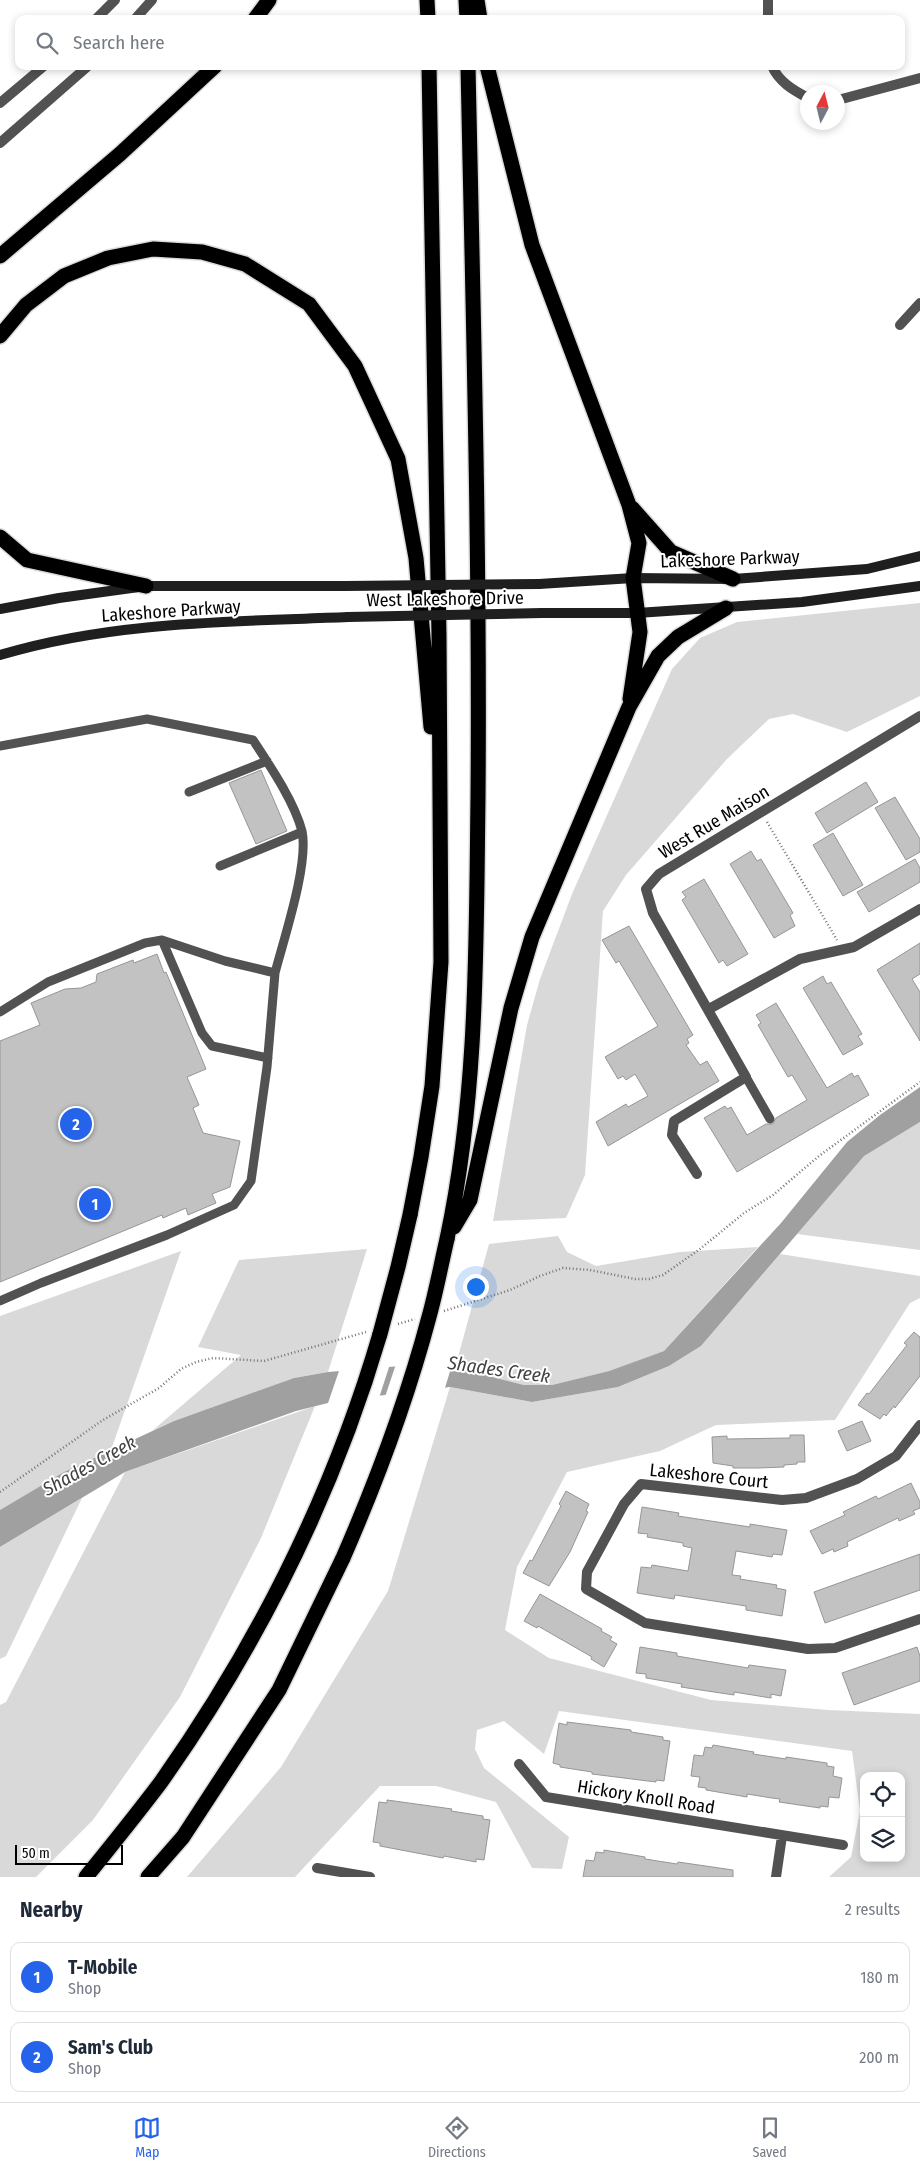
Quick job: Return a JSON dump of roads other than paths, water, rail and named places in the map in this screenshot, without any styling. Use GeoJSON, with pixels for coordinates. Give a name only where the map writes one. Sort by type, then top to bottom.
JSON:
{"type":"FeatureCollection","features":[{"type":"Feature","properties":{"kind":"highway"},"geometry":{"type":"LineString","coordinates":[[258,15],[269,0]]}},
{"type":"Feature","properties":{"kind":"highway"},"geometry":{"type":"LineString","coordinates":[[427,0],[428,15]]}},
{"type":"Feature","properties":{"kind":"highway"},"geometry":{"type":"LineString","coordinates":[[466,0],[467,15]]}},
{"type":"Feature","properties":{"kind":"highway"},"geometry":{"type":"LineString","coordinates":[[477,0],[479,15]]}},
{"type":"Feature","properties":{"kind":"highway"},"geometry":{"type":"LineString","coordinates":[[0,256],[120,154],[211,70]]}},
{"type":"Feature","properties":{"kind":"highway"},"geometry":{"type":"LineString","coordinates":[[86,1877],[131,1821],[188,1742],[260,1622],[289,1566],[317,1506],[362,1390],[398,1267],[410,1214],[428,1113],[437,1026],[441,942],[439,636],[428,70]]}},
{"type":"Feature","properties":{"kind":"highway"},"geometry":{"type":"LineString","coordinates":[[148,1877],[183,1836],[279,1690],[343,1558],[374,1488],[401,1410],[429,1316],[454,1205],[467,1110],[472,1050],[476,938],[479,632],[468,70]]}},
{"type":"Feature","properties":{"kind":"highway"},"geometry":{"type":"LineString","coordinates":[[488,70],[532,244],[629,505],[639,543],[633,578],[640,632],[629,708]]}},
{"type":"Feature","properties":{"kind":"highway"},"geometry":{"type":"LineString","coordinates":[[0,336],[26,304],[64,276],[108,258],[153,249],[202,252],[245,264],[309,304],[355,366],[398,459],[416,558],[440,802]]}},
{"type":"Feature","properties":{"kind":"highway"},"geometry":{"type":"LineString","coordinates":[[629,505],[671,552],[733,579]]}},
{"type":"Feature","properties":{"kind":"highway"},"geometry":{"type":"LineString","coordinates":[[0,537],[27,560],[146,586]]}},
{"type":"Feature","properties":{"kind":"highway"},"geometry":{"type":"LineString","coordinates":[[447,1239],[470,1200],[511,1008],[532,936],[629,708],[658,656],[678,636],[726,608]]}},
{"type":"Feature","properties":{"kind":"main road","name":"Lakeshore Parkway"},"geometry":{"type":"LineString","coordinates":[[540,584],[633,578],[733,579],[867,568],[920,556]]}},
{"type":"Feature","properties":{"kind":"main road","name":"West Lakeshore Drive"},"geometry":{"type":"LineString","coordinates":[[345,586],[540,584]]}},
{"type":"Feature","properties":{"kind":"main road","name":"Lakeshore Parkway"},"geometry":{"type":"LineString","coordinates":[[0,609],[59,598],[146,586],[345,586]]}},
{"type":"Feature","properties":{"kind":"main road"},"geometry":{"type":"LineString","coordinates":[[637,613],[802,602],[920,586]]}},
{"type":"Feature","properties":{"kind":"main road","name":"West Lakeshore Drive"},"geometry":{"type":"LineString","coordinates":[[348,617],[637,613]]}},
{"type":"Feature","properties":{"kind":"main road","name":"Lakeshore Parkway"},"geometry":{"type":"LineString","coordinates":[[0,655],[56,640],[134,627],[348,617]]}},
{"type":"Feature","properties":{"kind":"street"},"geometry":{"type":"LineString","coordinates":[[100,15],[115,0]]}},
{"type":"Feature","properties":{"kind":"street"},"geometry":{"type":"LineString","coordinates":[[139,15],[152,0]]}},
{"type":"Feature","properties":{"kind":"street"},"geometry":{"type":"LineString","coordinates":[[768,0],[768,15]]}},
{"type":"Feature","properties":{"kind":"street"},"geometry":{"type":"LineString","coordinates":[[0,103],[39,70]]}},
{"type":"Feature","properties":{"kind":"street"},"geometry":{"type":"LineString","coordinates":[[0,143],[83,70]]}},
{"type":"Feature","properties":{"kind":"street"},"geometry":{"type":"LineString","coordinates":[[774,70],[777,77],[800,94]]}},
{"type":"Feature","properties":{"kind":"street"},"geometry":{"type":"LineString","coordinates":[[845,98],[920,78]]}},
{"type":"Feature","properties":{"kind":"street"},"geometry":{"type":"LineString","coordinates":[[900,325],[920,303]]}},
{"type":"Feature","properties":{"kind":"street","name":"West Rue Maison"},"geometry":{"type":"LineString","coordinates":[[746,1077],[709,1009],[652,912],[646,889],[659,874],[920,716]]}},
{"type":"Feature","properties":{"kind":"street"},"geometry":{"type":"LineString","coordinates":[[709,1009],[800,959],[854,947],[920,909]]}},
{"type":"Feature","properties":{"kind":"street"},"geometry":{"type":"LineString","coordinates":[[697,1174],[672,1135],[674,1121],[746,1077]]}},
{"type":"Feature","properties":{"kind":"street","name":"Lakeshore Court"},"geometry":{"type":"LineString","coordinates":[[920,1425],[896,1456],[857,1479],[806,1498],[782,1500],[641,1484],[624,1504],[587,1572],[586,1589],[645,1623],[808,1649],[835,1648],[920,1619]]}},
{"type":"Feature","properties":{"kind":"street","name":"Hickory Knoll Road"},"geometry":{"type":"LineString","coordinates":[[520,1764],[546,1797],[843,1845]]}},
{"type":"Feature","properties":{"kind":"street"},"geometry":{"type":"LineString","coordinates":[[776,1877],[782,1836]]}},
{"type":"Feature","properties":{"kind":"street"},"geometry":{"type":"LineString","coordinates":[[317,1868],[370,1877]]}},
{"type":"Feature","properties":{"kind":"lane"},"geometry":{"type":"LineString","coordinates":[[0,746],[147,719],[253,740],[296,813],[302,832],[303,852],[297,889],[275,973],[268,1058],[251,1181],[234,1205],[167,1235],[41,1283],[0,1301]]}},
{"type":"Feature","properties":{"kind":"lane"},"geometry":{"type":"LineString","coordinates":[[189,792],[267,761]]}},
{"type":"Feature","properties":{"kind":"lane"},"geometry":{"type":"LineString","coordinates":[[220,866],[302,832]]}},
{"type":"Feature","properties":{"kind":"lane"},"geometry":{"type":"LineString","coordinates":[[0,1012],[48,982],[145,943],[162,940],[225,961],[275,973]]}},
{"type":"Feature","properties":{"kind":"lane"},"geometry":{"type":"LineString","coordinates":[[162,940],[202,1034],[212,1046],[268,1058]]}},
{"type":"Feature","properties":{"kind":"lane"},"geometry":{"type":"LineString","coordinates":[[746,1077],[770,1119]]}},
{"type":"Feature","properties":{"kind":"water","name":"Shades Creek"},"geometry":{"type":"Polygon","coordinates":[[[920,1087],[920,1122],[864,1156],[701,1346],[669,1366],[618,1387],[532,1402],[450,1387],[336,1401],[296,1411],[125,1472],[0,1547],[0,1510],[64,1472],[174,1421],[294,1378],[328,1372],[437,1363],[524,1385],[552,1385],[609,1371],[664,1351],[781,1223],[847,1142],[880,1115],[920,1087]]]}},
{"type":"Feature","properties":{"kind":"place","name":"Sam's Club"},"geometry":{"type":"Point","coordinates":[76,1124]}},
{"type":"Feature","properties":{"kind":"place","name":"T-Mobile"},"geometry":{"type":"Point","coordinates":[95,1204]}}]}
